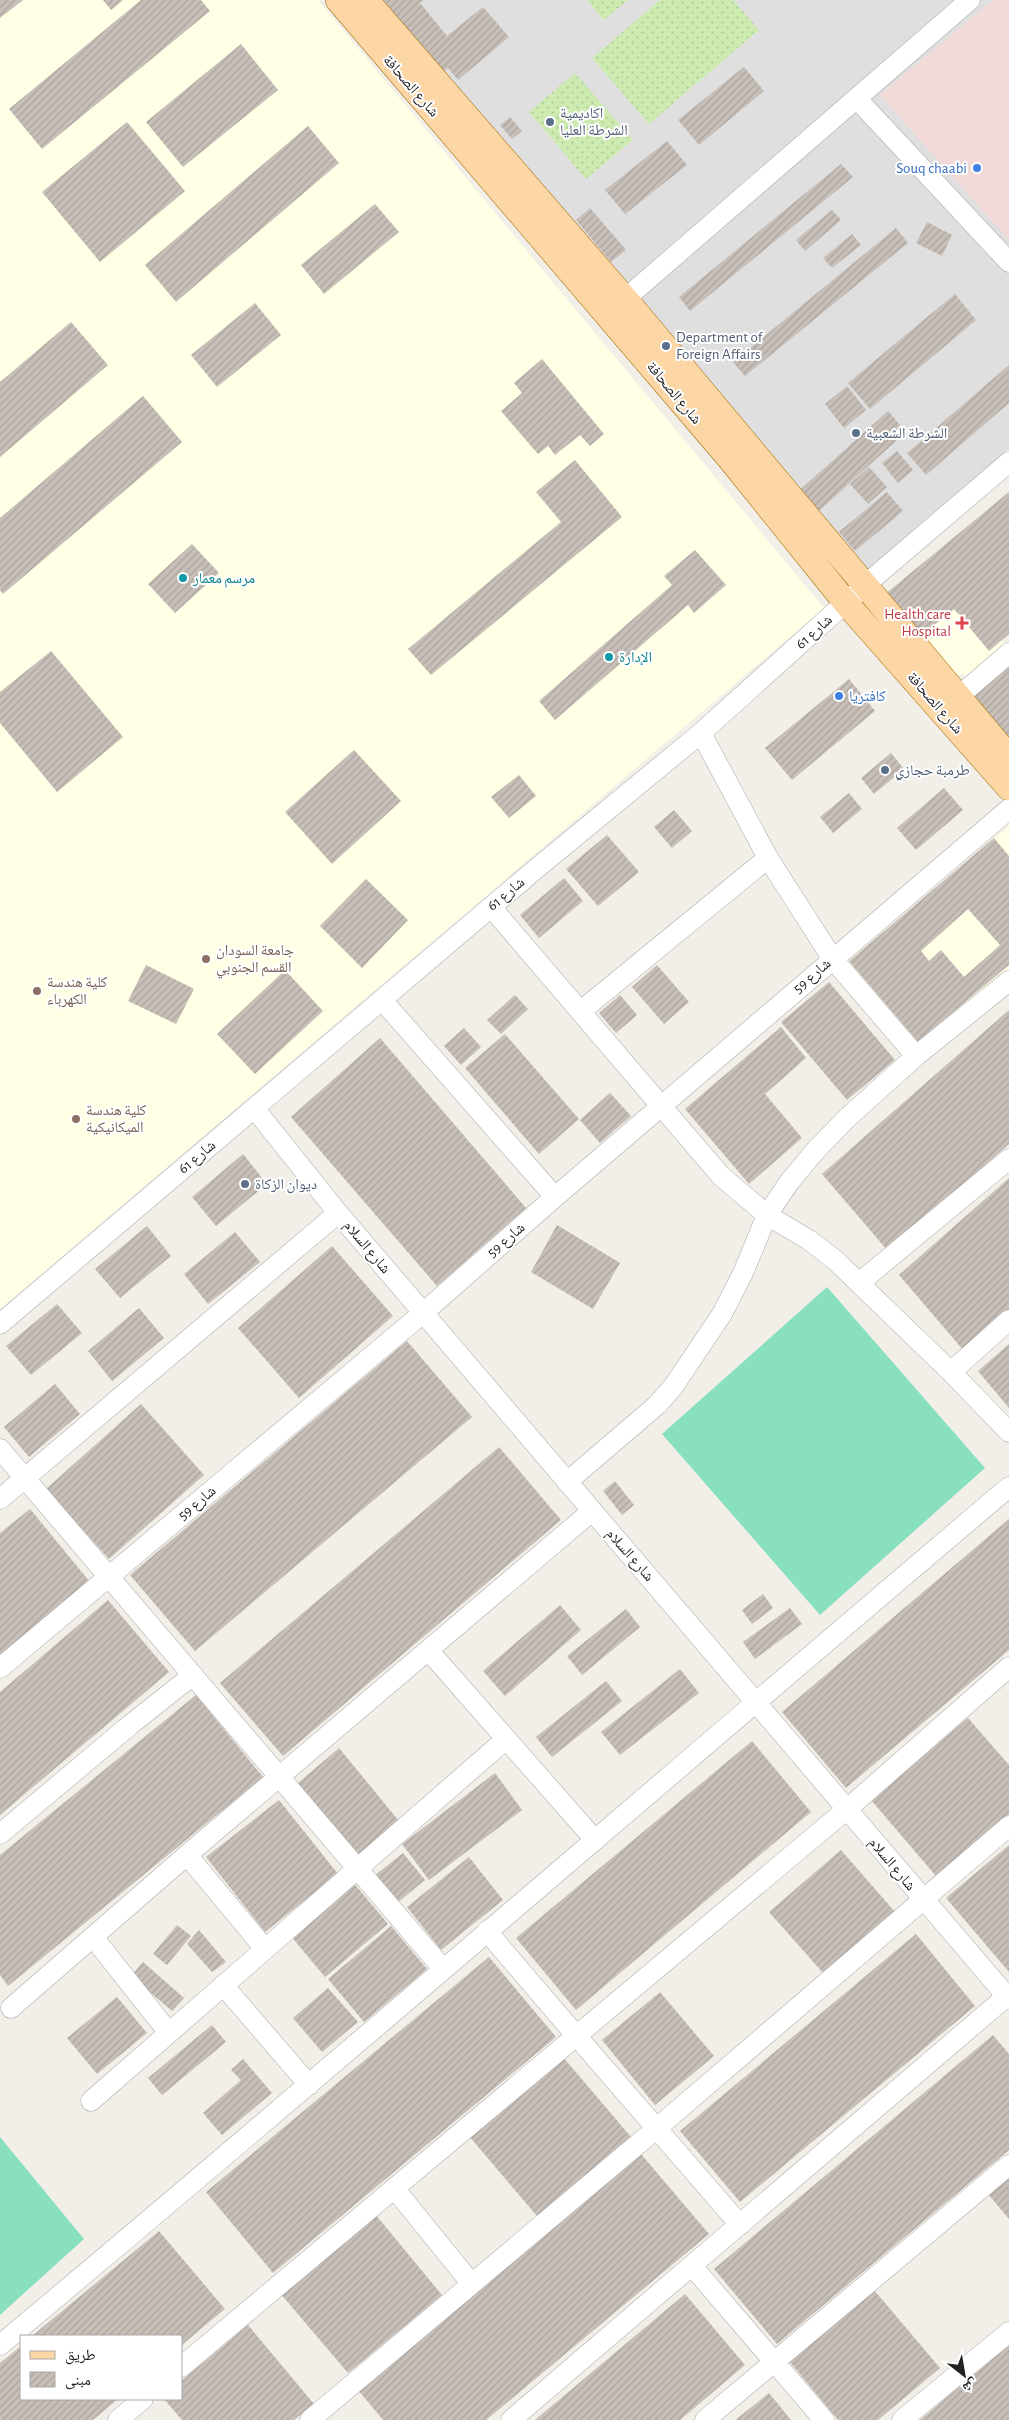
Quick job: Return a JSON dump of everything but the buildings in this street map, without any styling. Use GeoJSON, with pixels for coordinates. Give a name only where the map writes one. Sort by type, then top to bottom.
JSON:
{"type":"FeatureCollection","features":[{"type":"Feature","properties":{"kind":"main road","name":"شارع الصحافة"},"geometry":{"type":"LineString","coordinates":[[338,0],[730,459],[846,602],[1009,788]]}},
{"type":"Feature","properties":{"kind":"main road","name":"شارع الصحافة"},"geometry":{"type":"LineString","coordinates":[[366,0],[625,299],[1009,757]]}},
{"type":"Feature","properties":{"kind":"street"},"geometry":{"type":"LineString","coordinates":[[625,299],[970,0]]}},
{"type":"Feature","properties":{"kind":"street"},"geometry":{"type":"LineString","coordinates":[[857,99],[1009,262]]}},
{"type":"Feature","properties":{"kind":"street","name":"شارع 61"},"geometry":{"type":"LineString","coordinates":[[0,1324],[491,907],[701,733],[864,586],[1009,462]]}},
{"type":"Feature","properties":{"kind":"street"},"geometry":{"type":"LineString","coordinates":[[958,697],[1009,653]]}},
{"type":"Feature","properties":{"kind":"street"},"geometry":{"type":"LineString","coordinates":[[701,733],[768,858],[832,958],[916,1056]]}},
{"type":"Feature","properties":{"kind":"street","name":"شارع 59"},"geometry":{"type":"LineString","coordinates":[[0,1668],[423,1313],[832,958],[1009,809]]}},
{"type":"Feature","properties":{"kind":"street"},"geometry":{"type":"LineString","coordinates":[[581,1012],[768,858]]}},
{"type":"Feature","properties":{"kind":"street"},"geometry":{"type":"LineString","coordinates":[[491,907],[721,1176],[767,1216],[809,1240],[835,1260],[951,1372],[1009,1432]]}},
{"type":"Feature","properties":{"kind":"street"},"geometry":{"type":"LineString","coordinates":[[567,1482],[657,1405],[673,1388],[722,1314],[743,1273],[767,1216],[790,1181],[816,1150],[846,1119],[916,1056],[1009,981]]}},
{"type":"Feature","properties":{"kind":"street"},"geometry":{"type":"LineString","coordinates":[[382,1000],[555,1197]]}},
{"type":"Feature","properties":{"kind":"street","name":"شارع السلام"},"geometry":{"type":"LineString","coordinates":[[254,1108],[338,1213],[1008,1998]]}},
{"type":"Feature","properties":{"kind":"street"},"geometry":{"type":"LineString","coordinates":[[859,1283],[1009,1159]]}},
{"type":"Feature","properties":{"kind":"street"},"geometry":{"type":"LineString","coordinates":[[0,1499],[338,1213]]}},
{"type":"Feature","properties":{"kind":"street"},"geometry":{"type":"LineString","coordinates":[[951,1372],[1009,1320]]}},
{"type":"Feature","properties":{"kind":"street"},"geometry":{"type":"LineString","coordinates":[[0,1450],[443,1969]]}},
{"type":"Feature","properties":{"kind":"street"},"geometry":{"type":"LineString","coordinates":[[0,2345],[309,2085],[1009,1487]]}},
{"type":"Feature","properties":{"kind":"street"},"geometry":{"type":"LineString","coordinates":[[11,2008],[186,1855],[592,1511]]}},
{"type":"Feature","properties":{"kind":"street"},"geometry":{"type":"LineString","coordinates":[[429,1651],[594,1840]]}},
{"type":"Feature","properties":{"kind":"street"},"geometry":{"type":"LineString","coordinates":[[182,2366],[846,1810],[1009,1667]]}},
{"type":"Feature","properties":{"kind":"street"},"geometry":{"type":"LineString","coordinates":[[0,1834],[130,1724],[193,1675]]}},
{"type":"Feature","properties":{"kind":"street"},"geometry":{"type":"LineString","coordinates":[[91,2101],[505,1740]]}},
{"type":"Feature","properties":{"kind":"street"},"geometry":{"type":"LineString","coordinates":[[310,2420],[657,2128],[1009,1826]]}},
{"type":"Feature","properties":{"kind":"street"},"geometry":{"type":"LineString","coordinates":[[186,1855],[265,1949]]}},
{"type":"Feature","properties":{"kind":"street"},"geometry":{"type":"LineString","coordinates":[[487,1931],[575,2037],[657,2128],[740,2225]]}},
{"type":"Feature","properties":{"kind":"street"},"geometry":{"type":"LineString","coordinates":[[93,1937],[169,2033]]}},
{"type":"Feature","properties":{"kind":"street"},"geometry":{"type":"LineString","coordinates":[[223,1985],[309,2085]]}},
{"type":"Feature","properties":{"kind":"street"},"geometry":{"type":"LineString","coordinates":[[511,2420],[1008,1998]]}},
{"type":"Feature","properties":{"kind":"street"},"geometry":{"type":"LineString","coordinates":[[705,2420],[773,2361],[1009,2165]]}},
{"type":"Feature","properties":{"kind":"street"},"geometry":{"type":"LineString","coordinates":[[394,2188],[471,2283]]}},
{"type":"Feature","properties":{"kind":"street"},"geometry":{"type":"LineString","coordinates":[[692,2266],[824,2420]]}},
{"type":"Feature","properties":{"kind":"street"},"geometry":{"type":"LineString","coordinates":[[902,2420],[1009,2332]]}},
{"type":"Feature","properties":{"kind":"street"},"geometry":{"type":"LineString","coordinates":[[118,2420],[142,2400]]}},
{"type":"Feature","properties":{"kind":"shaded area","name":"جامعة السودان القسم الجنوبي"},"geometry":{"type":"Polygon","coordinates":[[[0,0],[318,0],[824,608],[0,1309],[0,0]]]}},
{"type":"Feature","properties":{"kind":"shaded area"},"geometry":{"type":"Polygon","coordinates":[[[357,0],[1009,0],[1009,449],[848,587],[357,0]]]}},
{"type":"Feature","properties":{"kind":"shaded area","name":"Souq chaabi"},"geometry":{"type":"Polygon","coordinates":[[[993,0],[1009,0],[1009,240],[880,95],[993,0]]]}},
{"type":"Feature","properties":{"kind":"shaded area","name":"Health care Hospital"},"geometry":{"type":"Polygon","coordinates":[[[966,599],[1008,648],[974,678],[961,674],[944,680],[912,642],[966,599]]]}},
{"type":"Feature","properties":{"kind":"shaded area"},"geometry":{"type":"Polygon","coordinates":[[[1009,826],[1009,975],[918,1049],[845,964],[1009,826]]]}},
{"type":"Feature","properties":{"kind":"green space"},"geometry":{"type":"Polygon","coordinates":[[[587,0],[628,0],[604,20],[587,0]]]}},
{"type":"Feature","properties":{"kind":"green space"},"geometry":{"type":"Polygon","coordinates":[[[660,0],[733,0],[759,30],[649,124],[592,58],[660,0]]]}},
{"type":"Feature","properties":{"kind":"green space"},"geometry":{"type":"Polygon","coordinates":[[[575,73],[633,140],[586,179],[529,112],[575,73]]]}},
{"type":"Feature","properties":{"kind":"green space"},"geometry":{"type":"Polygon","coordinates":[[[827,1287],[985,1468],[820,1615],[662,1434],[827,1287]]]}},
{"type":"Feature","properties":{"kind":"green space"},"geometry":{"type":"Polygon","coordinates":[[[0,2137],[84,2239],[0,2315],[0,2137]]]}},
{"type":"Feature","properties":{"kind":"place","name":"اكاديمية الشرطة العليا"},"geometry":{"type":"Point","coordinates":[550,122]}},
{"type":"Feature","properties":{"kind":"place","name":"Souq chaabi"},"geometry":{"type":"Point","coordinates":[977,168]}},
{"type":"Feature","properties":{"kind":"place","name":"Department of Foreign Affairs"},"geometry":{"type":"Point","coordinates":[666,346]}},
{"type":"Feature","properties":{"kind":"place","name":"الشرطة الشعبية"},"geometry":{"type":"Point","coordinates":[856,433]}},
{"type":"Feature","properties":{"kind":"place","name":"مرسم معمار"},"geometry":{"type":"Point","coordinates":[183,578]}},
{"type":"Feature","properties":{"kind":"place","name":"Health care Hospital"},"geometry":{"type":"Point","coordinates":[962,623]}},
{"type":"Feature","properties":{"kind":"place","name":"الإدارة"},"geometry":{"type":"Point","coordinates":[609,657]}},
{"type":"Feature","properties":{"kind":"place","name":"كافتريا"},"geometry":{"type":"Point","coordinates":[839,696]}},
{"type":"Feature","properties":{"kind":"place","name":"طرمبة حجازي"},"geometry":{"type":"Point","coordinates":[885,770]}},
{"type":"Feature","properties":{"kind":"place","name":"جامعة السودان القسم الجنوبي"},"geometry":{"type":"Point","coordinates":[206,959]}},
{"type":"Feature","properties":{"kind":"place","name":"كلية هندسة الكهرباء"},"geometry":{"type":"Point","coordinates":[37,991]}},
{"type":"Feature","properties":{"kind":"place","name":"كلية هندسة الميكانيكية"},"geometry":{"type":"Point","coordinates":[76,1119]}},
{"type":"Feature","properties":{"kind":"place","name":"ديوان الزكاة"},"geometry":{"type":"Point","coordinates":[245,1184]}}]}
